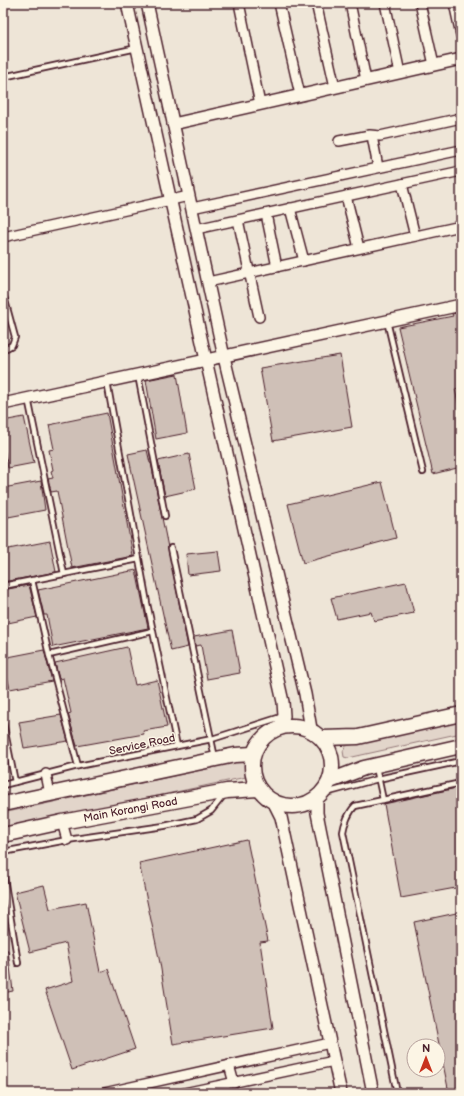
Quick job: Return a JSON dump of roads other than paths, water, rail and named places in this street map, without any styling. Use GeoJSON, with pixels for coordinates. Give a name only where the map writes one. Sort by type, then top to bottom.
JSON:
{"type":"FeatureCollection","features":[{"type":"Feature","properties":{"kind":"main road"},"geometry":{"type":"LineString","coordinates":[[323,738],[358,737],[461,714]]}},
{"type":"Feature","properties":{"kind":"main road"},"geometry":{"type":"LineString","coordinates":[[281,722],[311,729],[323,738],[329,748],[332,758],[333,770],[330,781],[319,796],[307,803],[296,806],[284,805],[273,801],[258,789],[254,781],[252,768],[253,754],[258,744],[264,737],[281,722]]}},
{"type":"Feature","properties":{"kind":"main road"},"geometry":{"type":"LineString","coordinates":[[330,781],[364,768],[377,772],[461,746]]}},
{"type":"Feature","properties":{"kind":"main road"},"geometry":{"type":"LineString","coordinates":[[3,804],[235,755],[253,754]]}},
{"type":"Feature","properties":{"kind":"main road","name":"Main Korangi Road"},"geometry":{"type":"LineString","coordinates":[[3,835],[62,822],[227,791],[258,789]]}},
{"type":"Feature","properties":{"kind":"street"},"geometry":{"type":"LineString","coordinates":[[127,3],[283,702],[281,722]]}},
{"type":"Feature","properties":{"kind":"street"},"geometry":{"type":"LineString","coordinates":[[147,3],[224,357],[301,679],[311,729]]}},
{"type":"Feature","properties":{"kind":"street"},"geometry":{"type":"LineString","coordinates":[[239,3],[260,104]]}},
{"type":"Feature","properties":{"kind":"street"},"geometry":{"type":"LineString","coordinates":[[279,3],[300,95]]}},
{"type":"Feature","properties":{"kind":"street"},"geometry":{"type":"LineString","coordinates":[[316,3],[335,87]]}},
{"type":"Feature","properties":{"kind":"street"},"geometry":{"type":"LineString","coordinates":[[350,3],[366,80]]}},
{"type":"Feature","properties":{"kind":"street"},"geometry":{"type":"LineString","coordinates":[[385,3],[400,73]]}},
{"type":"Feature","properties":{"kind":"street"},"geometry":{"type":"LineString","coordinates":[[420,3],[434,65]]}},
{"type":"Feature","properties":{"kind":"street"},"geometry":{"type":"LineString","coordinates":[[454,3],[461,35]]}},
{"type":"Feature","properties":{"kind":"street"},"geometry":{"type":"LineString","coordinates":[[173,124],[461,59]]}},
{"type":"Feature","properties":{"kind":"street"},"geometry":{"type":"LineString","coordinates":[[339,141],[380,136],[461,118]]}},
{"type":"Feature","properties":{"kind":"street"},"geometry":{"type":"LineString","coordinates":[[372,136],[378,168]]}},
{"type":"Feature","properties":{"kind":"street"},"geometry":{"type":"LineString","coordinates":[[192,208],[461,150]]}},
{"type":"Feature","properties":{"kind":"street"},"geometry":{"type":"LineString","coordinates":[[196,229],[402,184],[461,173]]}},
{"type":"Feature","properties":{"kind":"street"},"geometry":{"type":"LineString","coordinates":[[402,184],[415,236]]}},
{"type":"Feature","properties":{"kind":"street"},"geometry":{"type":"LineString","coordinates":[[3,238],[189,196]]}},
{"type":"Feature","properties":{"kind":"street"},"geometry":{"type":"LineString","coordinates":[[346,196],[359,248]]}},
{"type":"Feature","properties":{"kind":"street"},"geometry":{"type":"LineString","coordinates":[[290,208],[304,261]]}},
{"type":"Feature","properties":{"kind":"street"},"geometry":{"type":"LineString","coordinates":[[266,214],[277,267]]}},
{"type":"Feature","properties":{"kind":"street"},"geometry":{"type":"LineString","coordinates":[[238,220],[259,317]]}},
{"type":"Feature","properties":{"kind":"street"},"geometry":{"type":"LineString","coordinates":[[208,282],[461,226]]}},
{"type":"Feature","properties":{"kind":"street"},"geometry":{"type":"LineString","coordinates":[[3,404],[461,305]]}},
{"type":"Feature","properties":{"kind":"street"},"geometry":{"type":"LineString","coordinates":[[46,774],[50,794]]}},
{"type":"Feature","properties":{"kind":"street"},"geometry":{"type":"LineString","coordinates":[[319,796],[317,813],[373,1093]]}},
{"type":"Feature","properties":{"kind":"street"},"geometry":{"type":"LineString","coordinates":[[273,801],[281,817],[341,1093]]}},
{"type":"Feature","properties":{"kind":"street"},"geometry":{"type":"LineString","coordinates":[[62,822],[67,840]]}},
{"type":"Feature","properties":{"kind":"street"},"geometry":{"type":"LineString","coordinates":[[104,1093],[330,1043]]}},
{"type":"Feature","properties":{"kind":"street"},"geometry":{"type":"LineString","coordinates":[[184,1093],[334,1061]]}},
{"type":"Feature","properties":{"kind":"street"},"geometry":{"type":"LineString","coordinates":[[229,1065],[234,1083]]}},
{"type":"Feature","properties":{"kind":"lane"},"geometry":{"type":"LineString","coordinates":[[3,77],[137,48]]}},
{"type":"Feature","properties":{"kind":"lane"},"geometry":{"type":"LineString","coordinates":[[3,293],[14,337],[12,344],[3,350]]}},
{"type":"Feature","properties":{"kind":"lane"},"geometry":{"type":"LineString","coordinates":[[386,321],[423,472]]}},
{"type":"Feature","properties":{"kind":"lane"},"geometry":{"type":"LineString","coordinates":[[138,375],[165,516]]}},
{"type":"Feature","properties":{"kind":"lane"},"geometry":{"type":"LineString","coordinates":[[107,382],[139,559],[177,746]]}},
{"type":"Feature","properties":{"kind":"lane"},"geometry":{"type":"LineString","coordinates":[[28,398],[64,574]]}},
{"type":"Feature","properties":{"kind":"lane"},"geometry":{"type":"LineString","coordinates":[[171,548],[216,759]]}},
{"type":"Feature","properties":{"kind":"lane"},"geometry":{"type":"LineString","coordinates":[[3,586],[139,559]]}},
{"type":"Feature","properties":{"kind":"lane"},"geometry":{"type":"LineString","coordinates":[[32,580],[49,655],[78,766]]}},
{"type":"Feature","properties":{"kind":"lane"},"geometry":{"type":"LineString","coordinates":[[49,655],[153,631]]}},
{"type":"Feature","properties":{"kind":"lane"},"geometry":{"type":"LineString","coordinates":[[3,722],[15,782]]}},
{"type":"Feature","properties":{"kind":"lane","name":"Service Road"},"geometry":{"type":"LineString","coordinates":[[3,785],[78,766],[212,739],[281,722]]}},
{"type":"Feature","properties":{"kind":"lane"},"geometry":{"type":"LineString","coordinates":[[319,796],[377,772],[461,761]]}},
{"type":"Feature","properties":{"kind":"lane"},"geometry":{"type":"LineString","coordinates":[[377,772],[383,800]]}},
{"type":"Feature","properties":{"kind":"lane"},"geometry":{"type":"LineString","coordinates":[[397,1093],[343,832],[345,823],[355,806],[461,783]]}},
{"type":"Feature","properties":{"kind":"lane"},"geometry":{"type":"LineString","coordinates":[[3,852],[67,840],[164,826],[197,819],[211,811],[227,791]]}},
{"type":"Feature","properties":{"kind":"lane"},"geometry":{"type":"LineString","coordinates":[[3,872],[18,963]]}}]}
